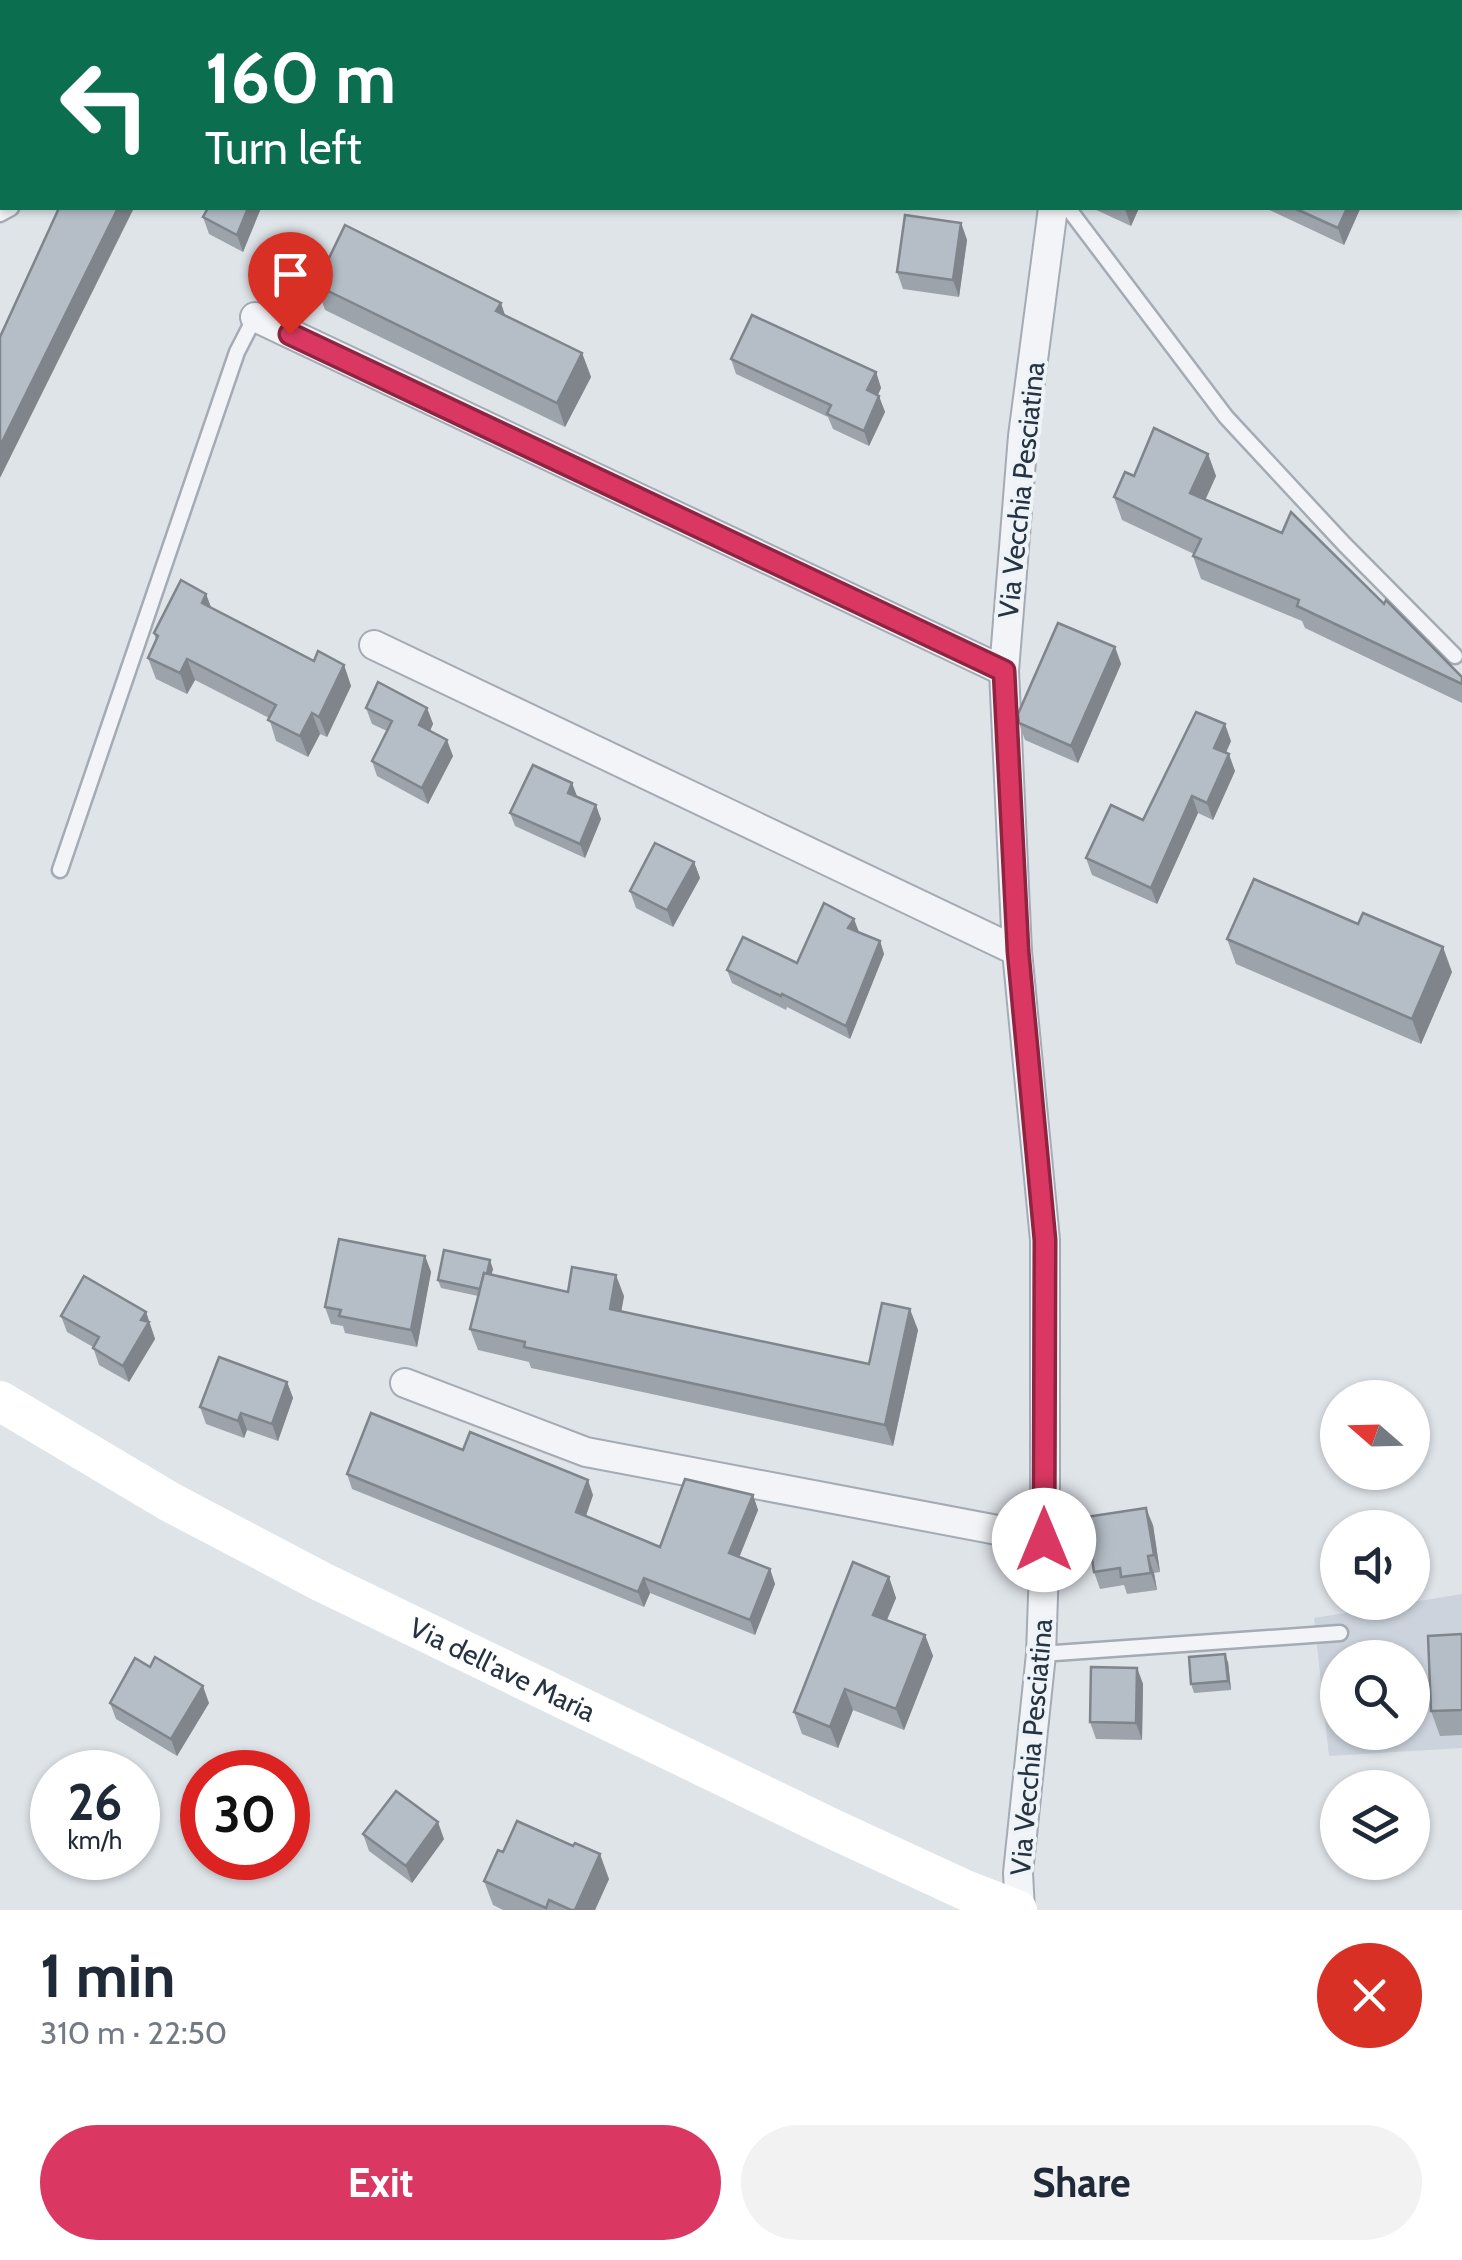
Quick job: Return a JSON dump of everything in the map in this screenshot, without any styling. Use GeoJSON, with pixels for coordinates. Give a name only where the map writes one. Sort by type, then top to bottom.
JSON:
{"type":"FeatureCollection","features":[{"type":"Feature","properties":{"kind":"street","name":"Via Vecchia Pesciatina"},"geometry":{"type":"LineString","coordinates":[[1019,1910],[1018,1873],[1041,1654],[1045,1240],[1018,951],[1004,671],[1023,436],[1053,210]]}},
{"type":"Feature","properties":{"kind":"street"},"geometry":{"type":"LineString","coordinates":[[255,317],[1004,671]]}},
{"type":"Feature","properties":{"kind":"street"},"geometry":{"type":"LineString","coordinates":[[374,644],[1018,951]]}},
{"type":"Feature","properties":{"kind":"street"},"geometry":{"type":"LineString","coordinates":[[406,1384],[586,1452],[1044,1540]]}},
{"type":"Feature","properties":{"kind":"street","name":"Via dell'ave Maria"},"geometry":{"type":"LineString","coordinates":[[0,1401],[170,1502],[322,1582],[835,1830],[965,1890],[1019,1910]]}},
{"type":"Feature","properties":{"kind":"lane"},"geometry":{"type":"LineString","coordinates":[[1070,210],[1226,417],[1455,656]]}},
{"type":"Feature","properties":{"kind":"lane"},"geometry":{"type":"LineString","coordinates":[[60,870],[237,352],[255,317]]}},
{"type":"Feature","properties":{"kind":"lane"},"geometry":{"type":"LineString","coordinates":[[1041,1654],[1340,1634]]}},
{"type":"Feature","properties":{"kind":"shaded area"},"geometry":{"type":"Polygon","coordinates":[[[1462,1594],[1462,1748],[1430,1750],[1430,1640],[1320,1640],[1320,1673],[1314,1618],[1430,1620],[1430,1599],[1462,1594]]]}},
{"type":"Feature","properties":{"kind":"shaded area"},"geometry":{"type":"Polygon","coordinates":[[[1328,1750],[1429,1750],[1329,1756],[1328,1750]]]}},
{"type":"Feature","properties":{"kind":"building"},"geometry":{"type":"Polygon","coordinates":[[[58,210],[117,210],[0,446],[0,337],[58,210]]]}},
{"type":"Feature","properties":{"kind":"building"},"geometry":{"type":"Polygon","coordinates":[[[207,210],[247,210],[237,235],[203,217],[207,210]]]}},
{"type":"Feature","properties":{"kind":"building"},"geometry":{"type":"Polygon","coordinates":[[[1298,210],[1346,210],[1338,228],[1298,210]]]}},
{"type":"Feature","properties":{"kind":"building"},"geometry":{"type":"Polygon","coordinates":[[[905,215],[961,223],[953,280],[897,272],[905,215]]]}},
{"type":"Feature","properties":{"kind":"building"},"geometry":{"type":"Polygon","coordinates":[[[345,225],[501,303],[496,311],[582,353],[557,403],[316,285],[345,225]]]}},
{"type":"Feature","properties":{"kind":"building"},"geometry":{"type":"Polygon","coordinates":[[[752,315],[876,372],[867,390],[879,396],[864,431],[827,414],[831,405],[731,359],[752,315]]]}},
{"type":"Feature","properties":{"kind":"building"},"geometry":{"type":"Polygon","coordinates":[[[1154,428],[1208,454],[1190,493],[1282,533],[1291,512],[1384,604],[1386,600],[1462,677],[1462,684],[1297,606],[1299,600],[1193,556],[1201,539],[1114,497],[1125,472],[1134,476],[1154,428]]]}},
{"type":"Feature","properties":{"kind":"building"},"geometry":{"type":"Polygon","coordinates":[[[181,580],[206,594],[202,603],[314,661],[318,651],[344,665],[319,717],[312,713],[300,736],[268,720],[276,705],[187,659],[180,673],[148,658],[158,636],[154,633],[181,580]]]}},
{"type":"Feature","properties":{"kind":"building"},"geometry":{"type":"Polygon","coordinates":[[[1058,623],[1115,647],[1071,746],[1019,723],[1018,714],[1058,623]]]}},
{"type":"Feature","properties":{"kind":"building"},"geometry":{"type":"Polygon","coordinates":[[[378,682],[427,708],[419,725],[447,740],[422,788],[372,761],[392,721],[366,708],[378,682]]]}},
{"type":"Feature","properties":{"kind":"building"},"geometry":{"type":"Polygon","coordinates":[[[1196,712],[1225,724],[1214,748],[1229,754],[1207,803],[1192,796],[1151,888],[1086,858],[1111,805],[1143,820],[1196,712]]]}},
{"type":"Feature","properties":{"kind":"building"},"geometry":{"type":"Polygon","coordinates":[[[533,765],[572,783],[568,793],[596,805],[580,844],[510,813],[533,765]]]}},
{"type":"Feature","properties":{"kind":"building"},"geometry":{"type":"Polygon","coordinates":[[[655,843],[694,862],[667,910],[630,891],[655,843]]]}},
{"type":"Feature","properties":{"kind":"building"},"geometry":{"type":"Polygon","coordinates":[[[1254,879],[1358,924],[1363,913],[1443,947],[1412,1019],[1227,939],[1254,879]]]}},
{"type":"Feature","properties":{"kind":"building"},"geometry":{"type":"Polygon","coordinates":[[[824,903],[854,919],[848,928],[880,941],[846,1026],[727,970],[743,937],[797,963],[824,903]]]}},
{"type":"Feature","properties":{"kind":"building"},"geometry":{"type":"Polygon","coordinates":[[[339,1239],[425,1256],[411,1330],[339,1316],[341,1310],[325,1307],[339,1239]]]}},
{"type":"Feature","properties":{"kind":"building"},"geometry":{"type":"Polygon","coordinates":[[[444,1250],[490,1260],[480,1289],[438,1280],[444,1250]]]}},
{"type":"Feature","properties":{"kind":"building"},"geometry":{"type":"Polygon","coordinates":[[[572,1267],[616,1275],[610,1309],[869,1364],[882,1303],[910,1309],[885,1425],[524,1347],[525,1342],[470,1329],[484,1273],[568,1292],[572,1267]]]}},
{"type":"Feature","properties":{"kind":"building"},"geometry":{"type":"Polygon","coordinates":[[[84,1276],[146,1312],[141,1320],[149,1322],[123,1366],[93,1348],[99,1337],[61,1316],[84,1276]]]}},
{"type":"Feature","properties":{"kind":"building"},"geometry":{"type":"Polygon","coordinates":[[[219,1357],[287,1382],[272,1424],[241,1413],[238,1421],[200,1407],[219,1357]]]}},
{"type":"Feature","properties":{"kind":"building"},"geometry":{"type":"Polygon","coordinates":[[[371,1413],[463,1450],[470,1432],[588,1480],[576,1512],[660,1547],[685,1479],[753,1495],[729,1553],[770,1569],[750,1620],[644,1578],[638,1592],[347,1474],[371,1413]]]}},
{"type":"Feature","properties":{"kind":"building"},"geometry":{"type":"Polygon","coordinates":[[[1146,1508],[1154,1555],[1148,1556],[1151,1573],[1121,1577],[1120,1568],[1094,1572],[1086,1517],[1146,1508]]]}},
{"type":"Feature","properties":{"kind":"building"},"geometry":{"type":"Polygon","coordinates":[[[853,1562],[889,1577],[873,1615],[925,1635],[896,1709],[845,1689],[830,1727],[794,1712],[853,1562]]]}},
{"type":"Feature","properties":{"kind":"building"},"geometry":{"type":"Polygon","coordinates":[[[1462,1634],[1462,1710],[1431,1711],[1428,1636],[1462,1634]]]}},
{"type":"Feature","properties":{"kind":"building"},"geometry":{"type":"Polygon","coordinates":[[[1225,1654],[1228,1681],[1191,1684],[1189,1657],[1225,1654]]]}},
{"type":"Feature","properties":{"kind":"building"},"geometry":{"type":"Polygon","coordinates":[[[155,1657],[203,1686],[171,1739],[110,1703],[135,1658],[150,1667],[155,1657]]]}},
{"type":"Feature","properties":{"kind":"building"},"geometry":{"type":"Polygon","coordinates":[[[1091,1667],[1137,1668],[1136,1723],[1090,1722],[1091,1667]]]}},
{"type":"Feature","properties":{"kind":"building"},"geometry":{"type":"Polygon","coordinates":[[[396,1791],[438,1822],[406,1866],[363,1834],[396,1791]]]}},
{"type":"Feature","properties":{"kind":"building"},"geometry":{"type":"Polygon","coordinates":[[[517,1821],[600,1854],[575,1910],[549,1900],[546,1908],[484,1881],[517,1821]]]}},
{"type":"Feature","properties":{"kind":"route"},"geometry":{"type":"LineString","coordinates":[[290,334],[1004,671],[1018,951],[1045,1240],[1044,1540]]}}]}
